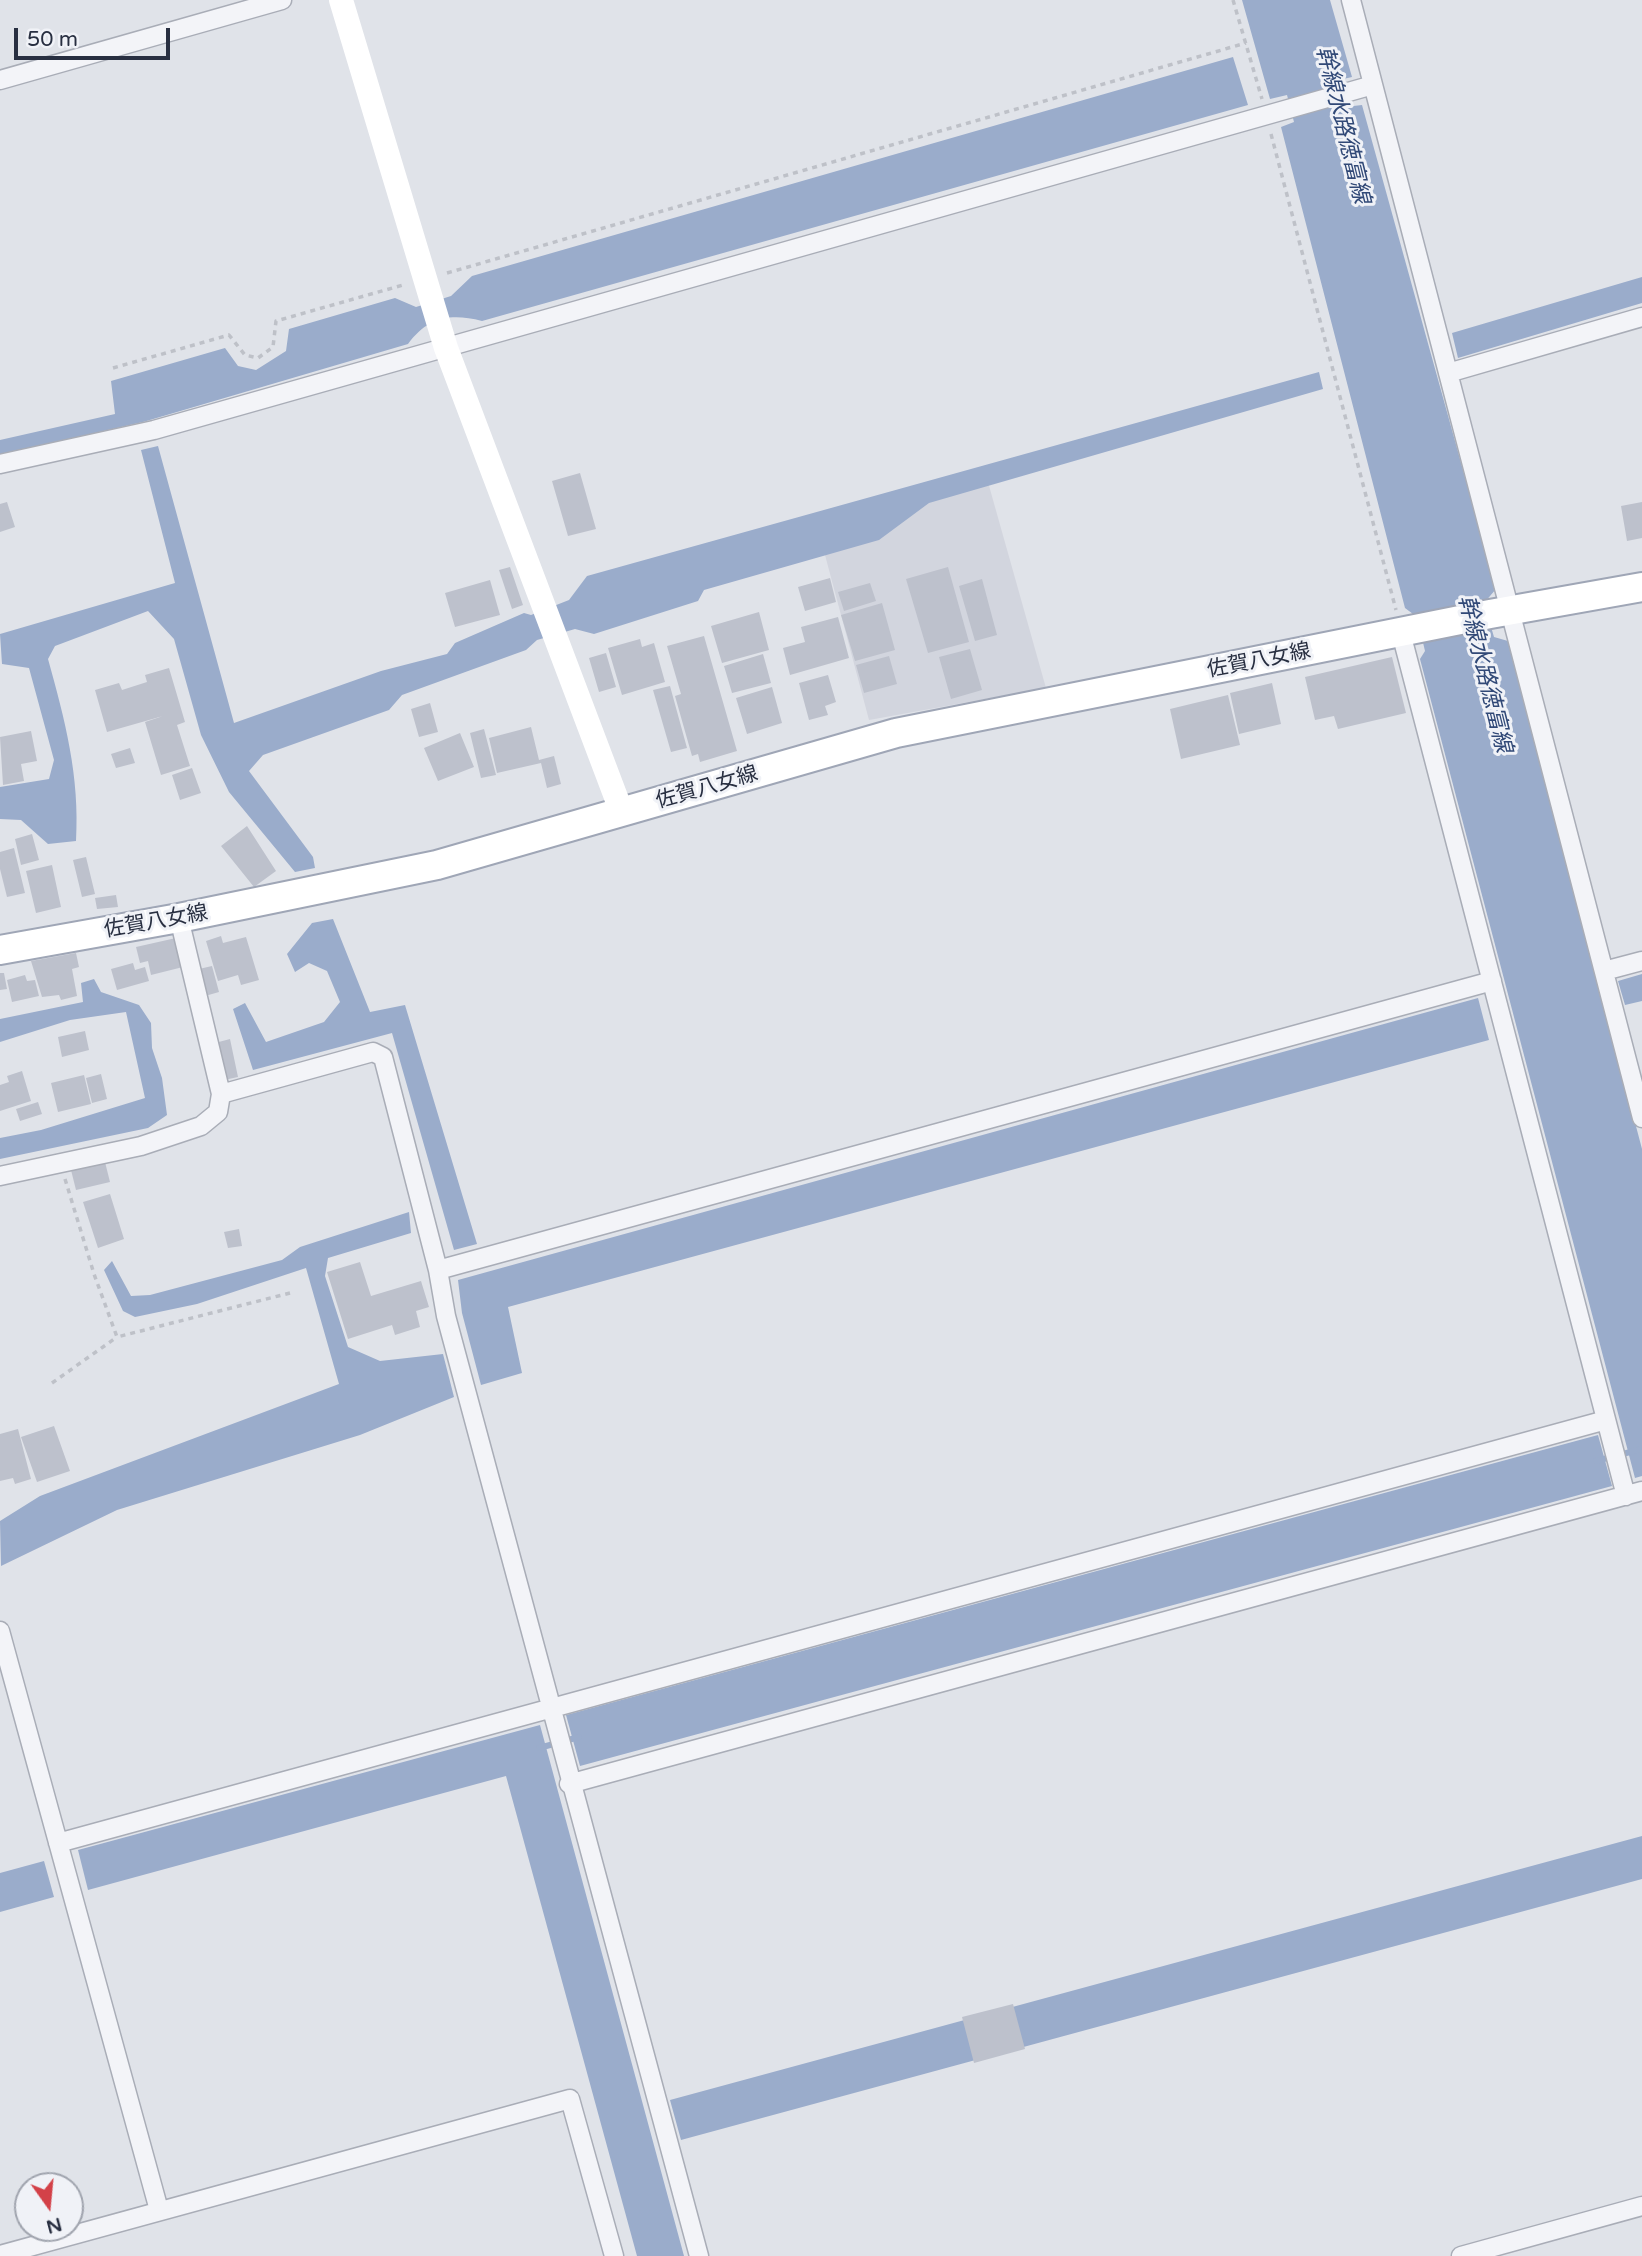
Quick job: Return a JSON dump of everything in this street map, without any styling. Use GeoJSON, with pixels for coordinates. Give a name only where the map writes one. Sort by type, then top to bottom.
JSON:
{"type":"FeatureCollection","features":[{"type":"Feature","properties":{"kind":"main road"},"geometry":{"type":"LineString","coordinates":[[1500,612],[1642,587]]}},
{"type":"Feature","properties":{"kind":"main road","name":"佐賀八女線"},"geometry":{"type":"LineString","coordinates":[[0,950],[179,918],[436,865],[896,733],[1500,612]]}},
{"type":"Feature","properties":{"kind":"street"},"geometry":{"type":"LineString","coordinates":[[0,80],[282,0]]}},
{"type":"Feature","properties":{"kind":"street"},"geometry":{"type":"LineString","coordinates":[[341,0],[444,340],[622,813]]}},
{"type":"Feature","properties":{"kind":"street"},"geometry":{"type":"LineString","coordinates":[[1351,0],[1365,88],[1448,373],[1500,612],[1604,971],[1642,1118]]}},
{"type":"Feature","properties":{"kind":"street"},"geometry":{"type":"LineString","coordinates":[[0,464],[154,430],[444,340],[1365,88]]}},
{"type":"Feature","properties":{"kind":"street"},"geometry":{"type":"LineString","coordinates":[[1448,373],[1642,317]]}},
{"type":"Feature","properties":{"kind":"street"},"geometry":{"type":"LineString","coordinates":[[569,1784],[1634,1494],[1616,1456],[1606,1420],[1492,981],[1408,631]]}},
{"type":"Feature","properties":{"kind":"street"},"geometry":{"type":"LineString","coordinates":[[0,1175],[141,1146],[201,1126],[218,1112],[221,1094],[179,918]]}},
{"type":"Feature","properties":{"kind":"street"},"geometry":{"type":"LineString","coordinates":[[1604,971],[1642,961]]}},
{"type":"Feature","properties":{"kind":"street"},"geometry":{"type":"LineString","coordinates":[[438,1270],[1492,981]]}},
{"type":"Feature","properties":{"kind":"street"},"geometry":{"type":"LineString","coordinates":[[221,1094],[373,1052],[383,1057],[438,1270],[446,1316],[569,1784],[699,2256]]}},
{"type":"Feature","properties":{"kind":"street"},"geometry":{"type":"LineString","coordinates":[[58,1843],[1606,1420]]}},
{"type":"Feature","properties":{"kind":"street"},"geometry":{"type":"LineString","coordinates":[[0,1631],[159,2210]]}},
{"type":"Feature","properties":{"kind":"street"},"geometry":{"type":"LineString","coordinates":[[0,2255],[570,2099],[614,2256]]}},
{"type":"Feature","properties":{"kind":"street"},"geometry":{"type":"LineString","coordinates":[[1461,2256],[1642,2206]]}},
{"type":"Feature","properties":{"kind":"path"},"geometry":{"type":"LineString","coordinates":[[1233,0],[1246,43],[1274,113],[1408,631]]}},
{"type":"Feature","properties":{"kind":"path"},"geometry":{"type":"LineString","coordinates":[[113,368],[229,335],[245,355],[257,358],[273,347],[276,321],[426,287],[1246,43]]}},
{"type":"Feature","properties":{"kind":"path"},"geometry":{"type":"LineString","coordinates":[[61,1163],[94,1274],[117,1337]]}},
{"type":"Feature","properties":{"kind":"path"},"geometry":{"type":"LineString","coordinates":[[52,1383],[117,1337],[290,1293]]}},
{"type":"Feature","properties":{"kind":"shaded area"},"geometry":{"type":"Polygon","coordinates":[[[986,475],[1046,688],[869,720],[817,525],[986,475]]]}},
{"type":"Feature","properties":{"kind":"water","name":"幹線水路徳富線"},"geometry":{"type":"Polygon","coordinates":[[[1242,0],[1330,0],[1352,77],[1339,80],[1345,107],[1362,105],[1496,589],[1484,603],[1494,637],[1508,641],[1642,1149],[1642,1476],[1635,1478],[1420,659],[1425,651],[1417,617],[1405,608],[1281,127],[1294,122],[1287,95],[1270,99],[1242,0]]]}},
{"type":"Feature","properties":{"kind":"water"},"geometry":{"type":"Polygon","coordinates":[[[1233,57],[1248,105],[482,321],[460,317],[441,319],[424,328],[408,344],[143,422],[0,455],[0,440],[115,414],[111,381],[225,348],[238,366],[256,370],[286,351],[289,329],[395,298],[416,307],[451,296],[472,276],[1233,57]]]}},
{"type":"Feature","properties":{"kind":"water"},"geometry":{"type":"Polygon","coordinates":[[[1642,277],[1642,303],[1458,358],[1452,333],[1642,277]]]}},
{"type":"Feature","properties":{"kind":"water"},"geometry":{"type":"Polygon","coordinates":[[[1319,372],[1323,389],[929,503],[879,540],[704,590],[698,601],[594,634],[575,629],[537,640],[526,650],[402,695],[389,710],[263,755],[249,771],[313,857],[315,868],[295,872],[229,792],[201,735],[174,639],[148,611],[55,646],[48,659],[73,771],[76,841],[48,844],[21,820],[0,819],[0,787],[49,779],[54,760],[29,668],[2,664],[0,634],[175,583],[141,450],[158,446],[234,723],[381,671],[447,654],[455,643],[524,613],[531,615],[569,600],[587,576],[1319,372]]]}},
{"type":"Feature","properties":{"kind":"water"},"geometry":{"type":"Polygon","coordinates":[[[333,919],[370,1012],[405,1005],[477,1244],[454,1250],[392,1033],[253,1070],[233,1009],[245,1003],[266,1042],[324,1022],[340,1002],[327,971],[309,963],[295,972],[287,954],[312,923],[333,919]]]}},
{"type":"Feature","properties":{"kind":"water"},"geometry":{"type":"Polygon","coordinates":[[[1642,974],[1642,1001],[1625,1005],[1618,981],[1642,974]]]}},
{"type":"Feature","properties":{"kind":"water"},"geometry":{"type":"Polygon","coordinates":[[[94,979],[101,992],[139,1005],[151,1023],[152,1048],[162,1078],[167,1115],[148,1128],[0,1159],[0,1138],[41,1130],[145,1098],[126,1012],[70,1020],[0,1042],[0,1019],[83,1002],[81,983],[94,979]]]}},
{"type":"Feature","properties":{"kind":"water"},"geometry":{"type":"Polygon","coordinates":[[[1478,998],[1489,1040],[508,1307],[522,1373],[481,1385],[462,1313],[458,1280],[1478,998]]]}},
{"type":"Feature","properties":{"kind":"water"},"geometry":{"type":"Polygon","coordinates":[[[409,1212],[411,1233],[328,1258],[325,1276],[348,1347],[380,1361],[443,1354],[454,1397],[360,1435],[117,1510],[1,1566],[0,1521],[40,1496],[339,1384],[306,1268],[197,1304],[135,1317],[123,1311],[104,1270],[112,1261],[131,1296],[150,1295],[282,1260],[300,1247],[409,1212]]]}},
{"type":"Feature","properties":{"kind":"water"},"geometry":{"type":"Polygon","coordinates":[[[1598,1435],[1612,1486],[580,1766],[566,1715],[1598,1435]]]}},
{"type":"Feature","properties":{"kind":"water"},"geometry":{"type":"Polygon","coordinates":[[[540,1725],[684,2256],[637,2256],[506,1776],[88,1890],[78,1850],[540,1725]]]}},
{"type":"Feature","properties":{"kind":"water"},"geometry":{"type":"Polygon","coordinates":[[[1642,1836],[1642,1879],[681,2140],[670,2100],[1642,1836]]]}},
{"type":"Feature","properties":{"kind":"water"},"geometry":{"type":"Polygon","coordinates":[[[44,1861],[54,1897],[0,1912],[0,1873],[44,1861]]]}},
{"type":"Feature","properties":{"kind":"building"},"geometry":{"type":"Polygon","coordinates":[[[580,473],[596,529],[568,536],[552,481],[580,473]]]}},
{"type":"Feature","properties":{"kind":"building"},"geometry":{"type":"Polygon","coordinates":[[[7,502],[15,527],[0,532],[0,504],[7,502]]]}},
{"type":"Feature","properties":{"kind":"building"},"geometry":{"type":"Polygon","coordinates":[[[1642,502],[1642,538],[1627,541],[1621,506],[1642,502]]]}},
{"type":"Feature","properties":{"kind":"building"},"geometry":{"type":"Polygon","coordinates":[[[510,567],[523,605],[512,609],[499,570],[510,567]]]}},
{"type":"Feature","properties":{"kind":"building"},"geometry":{"type":"Polygon","coordinates":[[[948,567],[969,642],[928,653],[906,579],[948,567]]]}},
{"type":"Feature","properties":{"kind":"building"},"geometry":{"type":"Polygon","coordinates":[[[830,578],[836,602],[805,611],[798,587],[830,578]]]}},
{"type":"Feature","properties":{"kind":"building"},"geometry":{"type":"Polygon","coordinates":[[[982,579],[997,635],[975,641],[959,586],[982,579]]]}},
{"type":"Feature","properties":{"kind":"building"},"geometry":{"type":"Polygon","coordinates":[[[490,580],[500,615],[455,627],[445,593],[490,580]]]}},
{"type":"Feature","properties":{"kind":"building"},"geometry":{"type":"Polygon","coordinates":[[[870,583],[876,601],[844,611],[838,592],[870,583]]]}},
{"type":"Feature","properties":{"kind":"building"},"geometry":{"type":"Polygon","coordinates":[[[882,603],[895,650],[855,661],[841,615],[882,603]]]}},
{"type":"Feature","properties":{"kind":"building"},"geometry":{"type":"Polygon","coordinates":[[[759,612],[769,650],[722,663],[711,626],[759,612]]]}},
{"type":"Feature","properties":{"kind":"building"},"geometry":{"type":"Polygon","coordinates":[[[838,617],[849,658],[790,675],[783,648],[805,642],[801,627],[838,617]]]}},
{"type":"Feature","properties":{"kind":"building"},"geometry":{"type":"Polygon","coordinates":[[[704,636],[737,751],[700,762],[698,754],[692,756],[675,696],[681,694],[667,646],[704,636]]]}},
{"type":"Feature","properties":{"kind":"building"},"geometry":{"type":"Polygon","coordinates":[[[640,639],[642,647],[654,643],[665,682],[622,695],[608,648],[640,639]]]}},
{"type":"Feature","properties":{"kind":"building"},"geometry":{"type":"Polygon","coordinates":[[[970,649],[982,690],[951,699],[939,657],[970,649]]]}},
{"type":"Feature","properties":{"kind":"building"},"geometry":{"type":"Polygon","coordinates":[[[606,653],[616,687],[599,692],[589,658],[606,653]]]}},
{"type":"Feature","properties":{"kind":"building"},"geometry":{"type":"Polygon","coordinates":[[[763,654],[771,683],[732,693],[724,666],[763,654]]]}},
{"type":"Feature","properties":{"kind":"building"},"geometry":{"type":"Polygon","coordinates":[[[889,656],[897,684],[864,693],[856,665],[889,656]]]}},
{"type":"Feature","properties":{"kind":"building"},"geometry":{"type":"Polygon","coordinates":[[[1392,657],[1406,713],[1338,729],[1334,716],[1315,720],[1305,677],[1392,657]]]}},
{"type":"Feature","properties":{"kind":"building"},"geometry":{"type":"Polygon","coordinates":[[[169,668],[185,722],[177,725],[190,766],[161,775],[145,722],[163,716],[107,732],[95,690],[119,683],[122,690],[147,682],[145,675],[169,668]]]}},
{"type":"Feature","properties":{"kind":"building"},"geometry":{"type":"Polygon","coordinates":[[[828,675],[836,702],[825,706],[828,715],[809,720],[799,683],[828,675]]]}},
{"type":"Feature","properties":{"kind":"building"},"geometry":{"type":"Polygon","coordinates":[[[1272,683],[1281,724],[1239,734],[1230,693],[1272,683]]]}},
{"type":"Feature","properties":{"kind":"building"},"geometry":{"type":"Polygon","coordinates":[[[670,686],[687,748],[671,752],[653,690],[670,686]]]}},
{"type":"Feature","properties":{"kind":"building"},"geometry":{"type":"Polygon","coordinates":[[[772,687],[782,723],[747,734],[736,698],[772,687]]]}},
{"type":"Feature","properties":{"kind":"building"},"geometry":{"type":"Polygon","coordinates":[[[1228,695],[1240,745],[1181,759],[1170,709],[1228,695]]]}},
{"type":"Feature","properties":{"kind":"building"},"geometry":{"type":"Polygon","coordinates":[[[430,703],[438,732],[419,737],[411,709],[430,703]]]}},
{"type":"Feature","properties":{"kind":"building"},"geometry":{"type":"Polygon","coordinates":[[[531,727],[539,760],[554,756],[561,784],[547,788],[541,763],[497,773],[489,738],[531,727]]]}},
{"type":"Feature","properties":{"kind":"building"},"geometry":{"type":"Polygon","coordinates":[[[484,729],[496,775],[481,778],[470,733],[484,729]]]}},
{"type":"Feature","properties":{"kind":"building"},"geometry":{"type":"Polygon","coordinates":[[[31,731],[37,761],[21,764],[24,781],[3,785],[0,737],[31,731]]]}},
{"type":"Feature","properties":{"kind":"building"},"geometry":{"type":"Polygon","coordinates":[[[460,733],[474,767],[438,781],[424,748],[460,733]]]}},
{"type":"Feature","properties":{"kind":"building"},"geometry":{"type":"Polygon","coordinates":[[[130,748],[135,763],[116,768],[111,754],[130,748]]]}},
{"type":"Feature","properties":{"kind":"building"},"geometry":{"type":"Polygon","coordinates":[[[192,768],[201,793],[180,800],[172,775],[192,768]]]}},
{"type":"Feature","properties":{"kind":"building"},"geometry":{"type":"Polygon","coordinates":[[[247,826],[276,871],[254,887],[221,846],[247,826]]]}},
{"type":"Feature","properties":{"kind":"building"},"geometry":{"type":"Polygon","coordinates":[[[32,834],[39,860],[21,865],[15,839],[32,834]]]}},
{"type":"Feature","properties":{"kind":"building"},"geometry":{"type":"Polygon","coordinates":[[[14,848],[25,893],[7,897],[0,869],[0,852],[14,848]]]}},
{"type":"Feature","properties":{"kind":"building"},"geometry":{"type":"Polygon","coordinates":[[[86,857],[95,894],[82,897],[73,860],[86,857]]]}},
{"type":"Feature","properties":{"kind":"building"},"geometry":{"type":"Polygon","coordinates":[[[52,865],[61,907],[36,913],[26,871],[52,865]]]}},
{"type":"Feature","properties":{"kind":"building"},"geometry":{"type":"Polygon","coordinates":[[[116,895],[118,907],[97,909],[95,898],[116,895]]]}},
{"type":"Feature","properties":{"kind":"building"},"geometry":{"type":"Polygon","coordinates":[[[221,936],[223,943],[246,937],[259,980],[241,985],[238,975],[218,981],[206,941],[221,936]]]}},
{"type":"Feature","properties":{"kind":"building"},"geometry":{"type":"Polygon","coordinates":[[[176,938],[183,967],[151,975],[148,961],[140,963],[136,947],[176,938]]]}},
{"type":"Feature","properties":{"kind":"building"},"geometry":{"type":"Polygon","coordinates":[[[76,953],[79,967],[72,969],[77,996],[61,1000],[59,995],[42,997],[31,961],[76,953]]]}},
{"type":"Feature","properties":{"kind":"building"},"geometry":{"type":"Polygon","coordinates":[[[133,963],[135,970],[145,967],[149,981],[117,990],[111,969],[133,963]]]}},
{"type":"Feature","properties":{"kind":"building"},"geometry":{"type":"Polygon","coordinates":[[[212,966],[219,992],[205,996],[199,969],[212,966]]]}},
{"type":"Feature","properties":{"kind":"building"},"geometry":{"type":"Polygon","coordinates":[[[0,973],[4,973],[7,989],[0,990],[0,973]]]}},
{"type":"Feature","properties":{"kind":"building"},"geometry":{"type":"Polygon","coordinates":[[[25,975],[27,981],[35,980],[39,996],[12,1002],[7,980],[25,975]]]}},
{"type":"Feature","properties":{"kind":"building"},"geometry":{"type":"Polygon","coordinates":[[[85,1031],[89,1050],[62,1057],[58,1037],[85,1031]]]}},
{"type":"Feature","properties":{"kind":"building"},"geometry":{"type":"Polygon","coordinates":[[[230,1039],[238,1077],[224,1080],[215,1043],[230,1039]]]}},
{"type":"Feature","properties":{"kind":"building"},"geometry":{"type":"Polygon","coordinates":[[[22,1071],[31,1101],[0,1111],[0,1085],[9,1082],[7,1076],[22,1071]]]}},
{"type":"Feature","properties":{"kind":"building"},"geometry":{"type":"Polygon","coordinates":[[[101,1074],[107,1099],[92,1103],[86,1078],[101,1074]]]}},
{"type":"Feature","properties":{"kind":"building"},"geometry":{"type":"Polygon","coordinates":[[[84,1075],[91,1104],[58,1112],[51,1083],[84,1075]]]}},
{"type":"Feature","properties":{"kind":"building"},"geometry":{"type":"Polygon","coordinates":[[[38,1102],[42,1114],[20,1121],[16,1109],[38,1102]]]}},
{"type":"Feature","properties":{"kind":"building"},"geometry":{"type":"Polygon","coordinates":[[[105,1162],[110,1182],[76,1190],[71,1170],[105,1162]]]}},
{"type":"Feature","properties":{"kind":"building"},"geometry":{"type":"Polygon","coordinates":[[[110,1194],[124,1239],[98,1248],[83,1202],[110,1194]]]}},
{"type":"Feature","properties":{"kind":"building"},"geometry":{"type":"Polygon","coordinates":[[[239,1229],[242,1246],[228,1248],[224,1232],[239,1229]]]}},
{"type":"Feature","properties":{"kind":"building"},"geometry":{"type":"Polygon","coordinates":[[[360,1262],[371,1296],[421,1281],[429,1307],[416,1311],[420,1327],[395,1335],[392,1325],[348,1339],[327,1272],[360,1262]]]}},
{"type":"Feature","properties":{"kind":"building"},"geometry":{"type":"Polygon","coordinates":[[[54,1426],[70,1471],[37,1482],[21,1437],[54,1426]]]}},
{"type":"Feature","properties":{"kind":"building"},"geometry":{"type":"Polygon","coordinates":[[[18,1429],[31,1479],[15,1484],[13,1478],[0,1481],[0,1434],[18,1429]]]}},
{"type":"Feature","properties":{"kind":"building"},"geometry":{"type":"Polygon","coordinates":[[[1013,2004],[1025,2049],[974,2063],[962,2017],[1013,2004]]]}},
{"type":"Feature","properties":{"kind":"waterway"},"geometry":{"type":"LineString","coordinates":[[1596,1461],[1642,1449]]}},
{"type":"Feature","properties":{"kind":"waterway"},"geometry":{"type":"LineString","coordinates":[[539,1748],[579,1737]]}}]}
